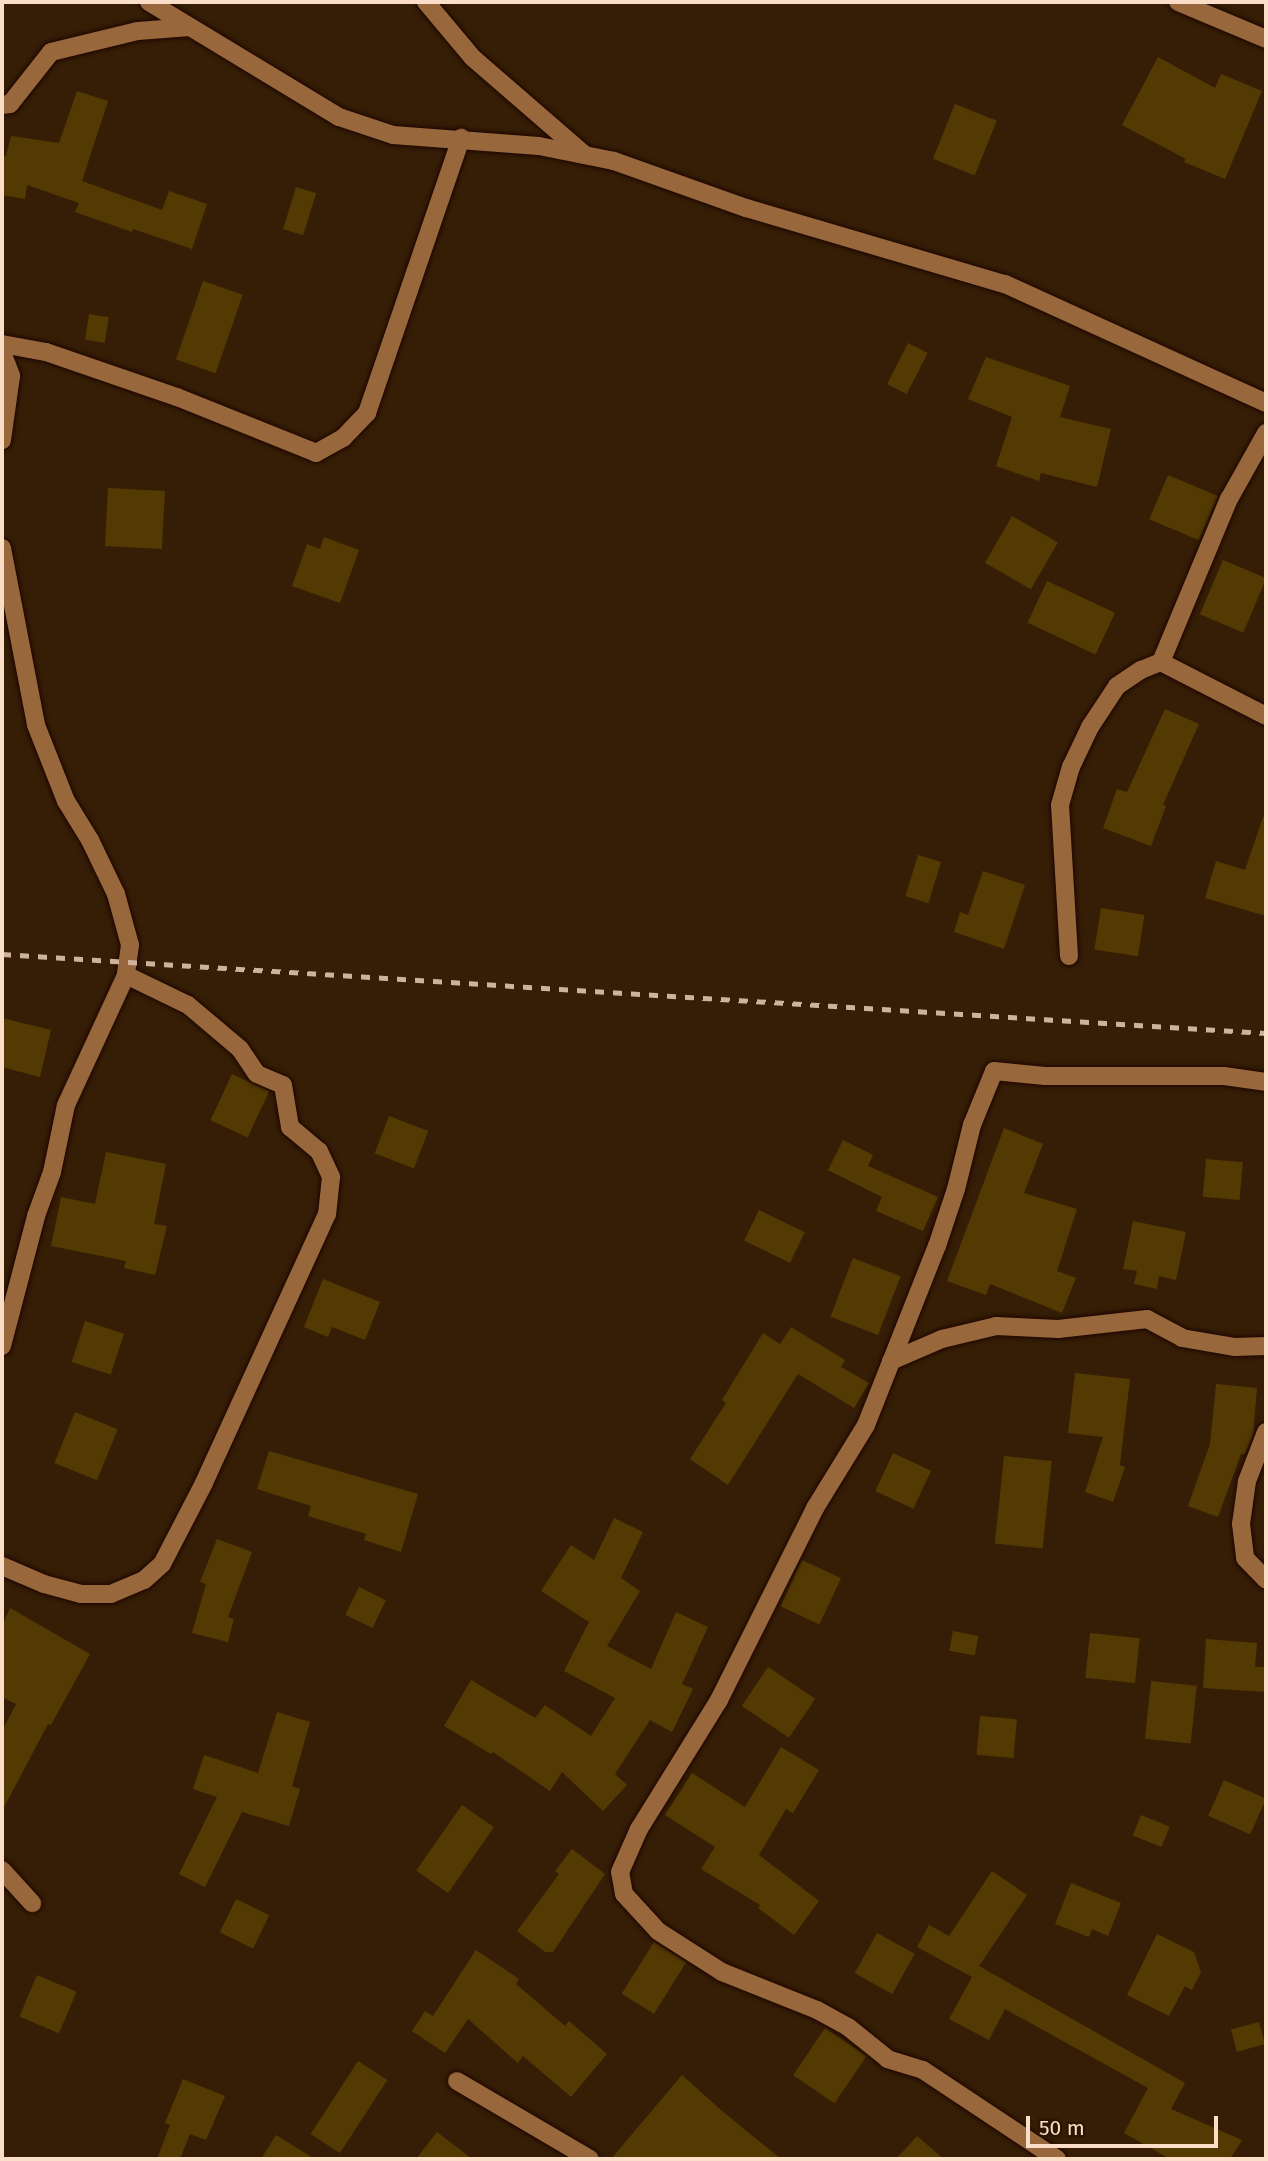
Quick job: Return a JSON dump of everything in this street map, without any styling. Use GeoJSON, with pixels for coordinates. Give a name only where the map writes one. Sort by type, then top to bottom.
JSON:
{"type":"FeatureCollection","features":[{"type":"Feature","properties":{"kind":"street"},"geometry":{"type":"LineString","coordinates":[[149,2],[339,117],[393,135],[461,138],[539,146],[614,161],[746,208],[1005,284],[1266,403]]}},
{"type":"Feature","properties":{"kind":"street"},"geometry":{"type":"LineString","coordinates":[[426,2],[473,58],[585,155]]}},
{"type":"Feature","properties":{"kind":"street"},"geometry":{"type":"LineString","coordinates":[[1178,2],[1266,39]]}},
{"type":"Feature","properties":{"kind":"street"},"geometry":{"type":"LineString","coordinates":[[2,106],[10,104],[51,51],[138,31],[190,27]]}},
{"type":"Feature","properties":{"kind":"street"},"geometry":{"type":"LineString","coordinates":[[2,344],[46,352],[177,397],[316,453],[343,438],[367,413],[461,138]]}},
{"type":"Feature","properties":{"kind":"street"},"geometry":{"type":"LineString","coordinates":[[2,352],[11,376],[2,440]]}},
{"type":"Feature","properties":{"kind":"street"},"geometry":{"type":"LineString","coordinates":[[1069,956],[1060,805],[1071,767],[1090,727],[1117,686],[1141,670],[1161,662],[1229,499],[1266,433]]}},
{"type":"Feature","properties":{"kind":"street"},"geometry":{"type":"LineString","coordinates":[[2,548],[36,725],[66,801],[90,840],[116,894],[130,945],[126,975],[66,1105],[52,1172],[36,1216],[2,1346]]}},
{"type":"Feature","properties":{"kind":"street"},"geometry":{"type":"LineString","coordinates":[[1161,662],[1266,716]]}},
{"type":"Feature","properties":{"kind":"street"},"geometry":{"type":"LineString","coordinates":[[2,1566],[44,1584],[81,1594],[111,1594],[144,1580],[162,1564],[204,1483],[327,1214],[331,1177],[318,1151],[290,1127],[283,1084],[257,1074],[240,1049],[188,1005],[126,975]]}},
{"type":"Feature","properties":{"kind":"street"},"geometry":{"type":"LineString","coordinates":[[1057,2159],[923,2070],[888,2059],[848,2027],[817,2010],[722,1972],[658,1931],[624,1894],[620,1872],[624,1858],[719,1700],[816,1508],[866,1425],[937,1246],[956,1189],[972,1125],[994,1071],[1045,1076],[1224,1076],[1266,1082]]}},
{"type":"Feature","properties":{"kind":"street"},"geometry":{"type":"LineString","coordinates":[[891,1361],[942,1339],[996,1326],[1058,1329],[1147,1320],[1182,1338],[1235,1347],[1266,1346]]}},
{"type":"Feature","properties":{"kind":"street"},"geometry":{"type":"LineString","coordinates":[[1266,1432],[1247,1481],[1241,1524],[1245,1558],[1266,1580]]}},
{"type":"Feature","properties":{"kind":"street"},"geometry":{"type":"LineString","coordinates":[[2,1870],[32,1903]]}},
{"type":"Feature","properties":{"kind":"street"},"geometry":{"type":"LineString","coordinates":[[457,2081],[590,2159]]}},
{"type":"Feature","properties":{"kind":"building"},"geometry":{"type":"Polygon","coordinates":[[[1158,57],[1215,88],[1221,74],[1262,91],[1225,179],[1184,162],[1186,159],[1122,125],[1158,57]]]}},
{"type":"Feature","properties":{"kind":"building"},"geometry":{"type":"Polygon","coordinates":[[[77,91],[108,101],[82,181],[162,210],[169,191],[207,204],[192,249],[75,212],[79,203],[27,185],[25,199],[2,195],[2,155],[6,156],[11,136],[59,143],[77,91]]]}},
{"type":"Feature","properties":{"kind":"building"},"geometry":{"type":"Polygon","coordinates":[[[955,104],[997,121],[975,176],[933,159],[955,104]]]}},
{"type":"Feature","properties":{"kind":"building"},"geometry":{"type":"Polygon","coordinates":[[[296,187],[316,193],[303,235],[283,229],[296,187]]]}},
{"type":"Feature","properties":{"kind":"building"},"geometry":{"type":"Polygon","coordinates":[[[203,281],[243,295],[216,373],[176,359],[203,281]]]}},
{"type":"Feature","properties":{"kind":"building"},"geometry":{"type":"Polygon","coordinates":[[[89,314],[109,317],[105,343],[85,340],[89,314]]]}},
{"type":"Feature","properties":{"kind":"building"},"geometry":{"type":"Polygon","coordinates":[[[908,343],[928,353],[907,394],[887,384],[908,343]]]}},
{"type":"Feature","properties":{"kind":"building"},"geometry":{"type":"Polygon","coordinates":[[[986,357],[1070,386],[1060,417],[1111,429],[1097,487],[1041,473],[1039,481],[996,466],[1012,417],[968,399],[986,357]]]}},
{"type":"Feature","properties":{"kind":"building"},"geometry":{"type":"Polygon","coordinates":[[[1168,475],[1218,496],[1199,540],[1149,519],[1168,475]]]}},
{"type":"Feature","properties":{"kind":"building"},"geometry":{"type":"Polygon","coordinates":[[[108,488],[165,491],[162,549],[105,546],[108,488]]]}},
{"type":"Feature","properties":{"kind":"building"},"geometry":{"type":"Polygon","coordinates":[[[1012,516],[1058,542],[1031,589],[985,563],[1012,516]]]}},
{"type":"Feature","properties":{"kind":"building"},"geometry":{"type":"Polygon","coordinates":[[[324,537],[359,550],[340,603],[292,586],[307,544],[320,549],[324,537]]]}},
{"type":"Feature","properties":{"kind":"building"},"geometry":{"type":"Polygon","coordinates":[[[1223,560],[1266,578],[1243,633],[1200,614],[1223,560]]]}},
{"type":"Feature","properties":{"kind":"building"},"geometry":{"type":"Polygon","coordinates":[[[1047,581],[1115,613],[1096,654],[1028,623],[1047,581]]]}},
{"type":"Feature","properties":{"kind":"building"},"geometry":{"type":"Polygon","coordinates":[[[1165,709],[1199,724],[1163,805],[1166,806],[1151,846],[1103,828],[1117,789],[1127,792],[1165,709]]]}},
{"type":"Feature","properties":{"kind":"building"},"geometry":{"type":"Polygon","coordinates":[[[1263,817],[1266,818],[1266,916],[1205,898],[1216,861],[1245,870],[1263,817]]]}},
{"type":"Feature","properties":{"kind":"building"},"geometry":{"type":"Polygon","coordinates":[[[918,855],[941,862],[928,903],[905,896],[918,855]]]}},
{"type":"Feature","properties":{"kind":"building"},"geometry":{"type":"Polygon","coordinates":[[[983,871],[1025,885],[1004,949],[954,932],[960,912],[968,915],[983,871]]]}},
{"type":"Feature","properties":{"kind":"building"},"geometry":{"type":"Polygon","coordinates":[[[1101,908],[1144,915],[1138,956],[1094,949],[1101,908]]]}},
{"type":"Feature","properties":{"kind":"building"},"geometry":{"type":"Polygon","coordinates":[[[2,1018],[51,1030],[40,1077],[2,1067],[2,1018]]]}},
{"type":"Feature","properties":{"kind":"building"},"geometry":{"type":"Polygon","coordinates":[[[232,1074],[269,1091],[248,1138],[210,1120],[232,1074]]]}},
{"type":"Feature","properties":{"kind":"building"},"geometry":{"type":"Polygon","coordinates":[[[389,1116],[428,1131],[414,1168],[375,1153],[389,1116]]]}},
{"type":"Feature","properties":{"kind":"building"},"geometry":{"type":"Polygon","coordinates":[[[1004,1128],[1043,1144],[1024,1193],[1077,1209],[1057,1271],[1076,1278],[1062,1313],[990,1284],[986,1295],[947,1281],[1004,1128]]]}},
{"type":"Feature","properties":{"kind":"building"},"geometry":{"type":"Polygon","coordinates":[[[843,1140],[873,1155],[868,1166],[938,1197],[923,1231],[876,1211],[882,1197],[828,1170],[843,1140]]]}},
{"type":"Feature","properties":{"kind":"building"},"geometry":{"type":"Polygon","coordinates":[[[106,1152],[166,1164],[154,1224],[167,1226],[155,1275],[124,1268],[126,1261],[51,1246],[61,1197],[95,1204],[106,1152]]]}},
{"type":"Feature","properties":{"kind":"building"},"geometry":{"type":"Polygon","coordinates":[[[1206,1159],[1243,1162],[1240,1200],[1203,1197],[1206,1159]]]}},
{"type":"Feature","properties":{"kind":"building"},"geometry":{"type":"Polygon","coordinates":[[[759,1210],[805,1232],[790,1263],[744,1241],[759,1210]]]}},
{"type":"Feature","properties":{"kind":"building"},"geometry":{"type":"Polygon","coordinates":[[[1133,1221],[1186,1232],[1176,1280],[1159,1276],[1157,1289],[1134,1284],[1137,1271],[1123,1269],[1133,1221]]]}},
{"type":"Feature","properties":{"kind":"building"},"geometry":{"type":"Polygon","coordinates":[[[853,1258],[901,1276],[878,1335],[830,1317],[853,1258]]]}},
{"type":"Feature","properties":{"kind":"building"},"geometry":{"type":"Polygon","coordinates":[[[323,1279],[380,1302],[365,1340],[332,1327],[328,1337],[304,1327],[323,1279]]]}},
{"type":"Feature","properties":{"kind":"building"},"geometry":{"type":"Polygon","coordinates":[[[85,1321],[124,1334],[111,1375],[72,1362],[85,1321]]]}},
{"type":"Feature","properties":{"kind":"building"},"geometry":{"type":"Polygon","coordinates":[[[791,1327],[845,1360],[841,1367],[869,1383],[854,1408],[798,1374],[728,1485],[690,1459],[726,1403],[722,1400],[763,1333],[780,1344],[791,1327]]]}},
{"type":"Feature","properties":{"kind":"building"},"geometry":{"type":"Polygon","coordinates":[[[1075,1373],[1130,1379],[1120,1465],[1125,1467],[1113,1502],[1085,1492],[1103,1437],[1068,1433],[1075,1373]]]}},
{"type":"Feature","properties":{"kind":"building"},"geometry":{"type":"Polygon","coordinates":[[[1216,1384],[1257,1388],[1253,1435],[1245,1454],[1241,1454],[1218,1517],[1188,1506],[1210,1444],[1216,1384]]]}},
{"type":"Feature","properties":{"kind":"building"},"geometry":{"type":"Polygon","coordinates":[[[75,1412],[118,1429],[97,1480],[54,1463],[75,1412]]]}},
{"type":"Feature","properties":{"kind":"building"},"geometry":{"type":"Polygon","coordinates":[[[269,1451],[418,1494],[401,1552],[364,1540],[366,1534],[308,1516],[311,1506],[257,1489],[269,1451]]]}},
{"type":"Feature","properties":{"kind":"building"},"geometry":{"type":"Polygon","coordinates":[[[893,1453],[931,1471],[913,1509],[875,1491],[893,1453]]]}},
{"type":"Feature","properties":{"kind":"building"},"geometry":{"type":"Polygon","coordinates":[[[1004,1456],[1052,1461],[1043,1549],[995,1544],[1004,1456]]]}},
{"type":"Feature","properties":{"kind":"building"},"geometry":{"type":"Polygon","coordinates":[[[614,1518],[643,1532],[621,1578],[640,1591],[607,1646],[651,1669],[676,1612],[708,1627],[682,1684],[693,1689],[672,1732],[650,1720],[615,1774],[627,1785],[603,1811],[562,1772],[550,1791],[493,1752],[491,1754],[444,1726],[471,1680],[535,1718],[545,1705],[591,1736],[615,1698],[564,1671],[589,1622],[541,1591],[571,1545],[594,1560],[614,1518]]]}},
{"type":"Feature","properties":{"kind":"building"},"geometry":{"type":"Polygon","coordinates":[[[217,1539],[252,1552],[228,1617],[234,1619],[228,1642],[192,1633],[206,1584],[200,1582],[217,1539]]]}},
{"type":"Feature","properties":{"kind":"building"},"geometry":{"type":"Polygon","coordinates":[[[802,1560],[841,1578],[819,1624],[780,1606],[802,1560]]]}},
{"type":"Feature","properties":{"kind":"building"},"geometry":{"type":"Polygon","coordinates":[[[359,1587],[386,1600],[372,1628],[345,1615],[359,1587]]]}},
{"type":"Feature","properties":{"kind":"building"},"geometry":{"type":"Polygon","coordinates":[[[10,1608],[90,1654],[51,1725],[48,1724],[2,1811],[2,1731],[16,1704],[2,1697],[2,1626],[10,1608]]]}},
{"type":"Feature","properties":{"kind":"building"},"geometry":{"type":"Polygon","coordinates":[[[953,1631],[979,1636],[975,1656],[949,1651],[953,1631]]]}},
{"type":"Feature","properties":{"kind":"building"},"geometry":{"type":"Polygon","coordinates":[[[1090,1633],[1140,1638],[1135,1683],[1085,1678],[1090,1633]]]}},
{"type":"Feature","properties":{"kind":"building"},"geometry":{"type":"Polygon","coordinates":[[[1206,1639],[1257,1643],[1255,1667],[1266,1667],[1266,1692],[1203,1688],[1206,1639]]]}},
{"type":"Feature","properties":{"kind":"building"},"geometry":{"type":"Polygon","coordinates":[[[768,1667],[815,1699],[789,1738],[742,1706],[768,1667]]]}},
{"type":"Feature","properties":{"kind":"building"},"geometry":{"type":"Polygon","coordinates":[[[1151,1681],[1197,1686],[1191,1743],[1145,1739],[1151,1681]]]}},
{"type":"Feature","properties":{"kind":"building"},"geometry":{"type":"Polygon","coordinates":[[[277,1712],[310,1722],[292,1786],[300,1789],[289,1826],[242,1812],[205,1887],[179,1874],[217,1797],[193,1789],[204,1755],[258,1773],[277,1712]]]}},
{"type":"Feature","properties":{"kind":"building"},"geometry":{"type":"Polygon","coordinates":[[[980,1716],[1017,1719],[1013,1758],[977,1755],[980,1716]]]}},
{"type":"Feature","properties":{"kind":"building"},"geometry":{"type":"Polygon","coordinates":[[[781,1747],[819,1770],[793,1813],[786,1809],[759,1855],[819,1901],[794,1935],[758,1908],[760,1905],[701,1869],[715,1847],[665,1815],[692,1773],[745,1807],[781,1747]]]}},
{"type":"Feature","properties":{"kind":"building"},"geometry":{"type":"Polygon","coordinates":[[[1224,1780],[1266,1799],[1250,1834],[1208,1816],[1224,1780]]]}},
{"type":"Feature","properties":{"kind":"building"},"geometry":{"type":"Polygon","coordinates":[[[462,1805],[494,1827],[448,1893],[416,1871],[462,1805]]]}},
{"type":"Feature","properties":{"kind":"building"},"geometry":{"type":"Polygon","coordinates":[[[1141,1815],[1170,1827],[1162,1847],[1133,1835],[1141,1815]]]}},
{"type":"Feature","properties":{"kind":"building"},"geometry":{"type":"Polygon","coordinates":[[[572,1849],[605,1874],[553,1952],[545,1952],[517,1931],[559,1874],[555,1871],[572,1849]]]}},
{"type":"Feature","properties":{"kind":"building"},"geometry":{"type":"Polygon","coordinates":[[[992,1871],[1027,1895],[979,1966],[1185,2083],[1171,2109],[1242,2140],[1230,2159],[1170,2159],[1124,2133],[1148,2088],[1005,2009],[989,2040],[949,2019],[972,1977],[917,1947],[929,1925],[949,1936],[992,1871]]]}},
{"type":"Feature","properties":{"kind":"building"},"geometry":{"type":"Polygon","coordinates":[[[1071,1883],[1121,1903],[1108,1936],[1092,1929],[1089,1937],[1055,1924],[1071,1883]]]}},
{"type":"Feature","properties":{"kind":"building"},"geometry":{"type":"Polygon","coordinates":[[[236,1899],[269,1915],[253,1948],[220,1932],[236,1899]]]}},
{"type":"Feature","properties":{"kind":"building"},"geometry":{"type":"Polygon","coordinates":[[[877,1933],[915,1954],[892,1994],[855,1973],[877,1933]]]}},
{"type":"Feature","properties":{"kind":"building"},"geometry":{"type":"Polygon","coordinates":[[[1157,1934],[1194,1952],[1201,1972],[1192,1990],[1185,1986],[1169,2016],[1127,1995],[1157,1934]]]}},
{"type":"Feature","properties":{"kind":"building"},"geometry":{"type":"Polygon","coordinates":[[[654,1942],[686,1962],[654,2014],[622,1994],[654,1942]]]}},
{"type":"Feature","properties":{"kind":"building"},"geometry":{"type":"Polygon","coordinates":[[[476,1950],[519,1979],[516,1984],[565,2026],[569,2021],[607,2054],[571,2097],[523,2056],[518,2063],[468,2019],[445,2053],[412,2031],[425,2011],[433,2016],[476,1950]]]}},
{"type":"Feature","properties":{"kind":"building"},"geometry":{"type":"Polygon","coordinates":[[[37,1975],[77,1992],[59,2033],[19,2016],[37,1975]]]}},
{"type":"Feature","properties":{"kind":"building"},"geometry":{"type":"Polygon","coordinates":[[[1259,2022],[1265,2044],[1237,2052],[1231,2030],[1259,2022]]]}},
{"type":"Feature","properties":{"kind":"building"},"geometry":{"type":"Polygon","coordinates":[[[825,2028],[866,2056],[835,2103],[793,2075],[825,2028]]]}},
{"type":"Feature","properties":{"kind":"building"},"geometry":{"type":"Polygon","coordinates":[[[358,2061],[387,2080],[340,2153],[311,2134],[358,2061]]]}},
{"type":"Feature","properties":{"kind":"building"},"geometry":{"type":"Polygon","coordinates":[[[682,2075],[722,2111],[781,2159],[611,2159],[682,2075]]]}},
{"type":"Feature","properties":{"kind":"building"},"geometry":{"type":"Polygon","coordinates":[[[183,2079],[225,2096],[206,2140],[190,2134],[180,2159],[157,2159],[170,2125],[165,2123],[183,2079]]]}},
{"type":"Feature","properties":{"kind":"building"},"geometry":{"type":"Polygon","coordinates":[[[437,2132],[472,2159],[416,2159],[437,2132]]]}},
{"type":"Feature","properties":{"kind":"building"},"geometry":{"type":"Polygon","coordinates":[[[276,2135],[315,2159],[261,2159],[276,2135]]]}},
{"type":"Feature","properties":{"kind":"building"},"geometry":{"type":"Polygon","coordinates":[[[917,2136],[944,2159],[896,2159],[917,2136]]]}},
{"type":"Feature","properties":{"kind":"railway"},"geometry":{"type":"LineString","coordinates":[[2,954],[1266,1033]]}}]}
